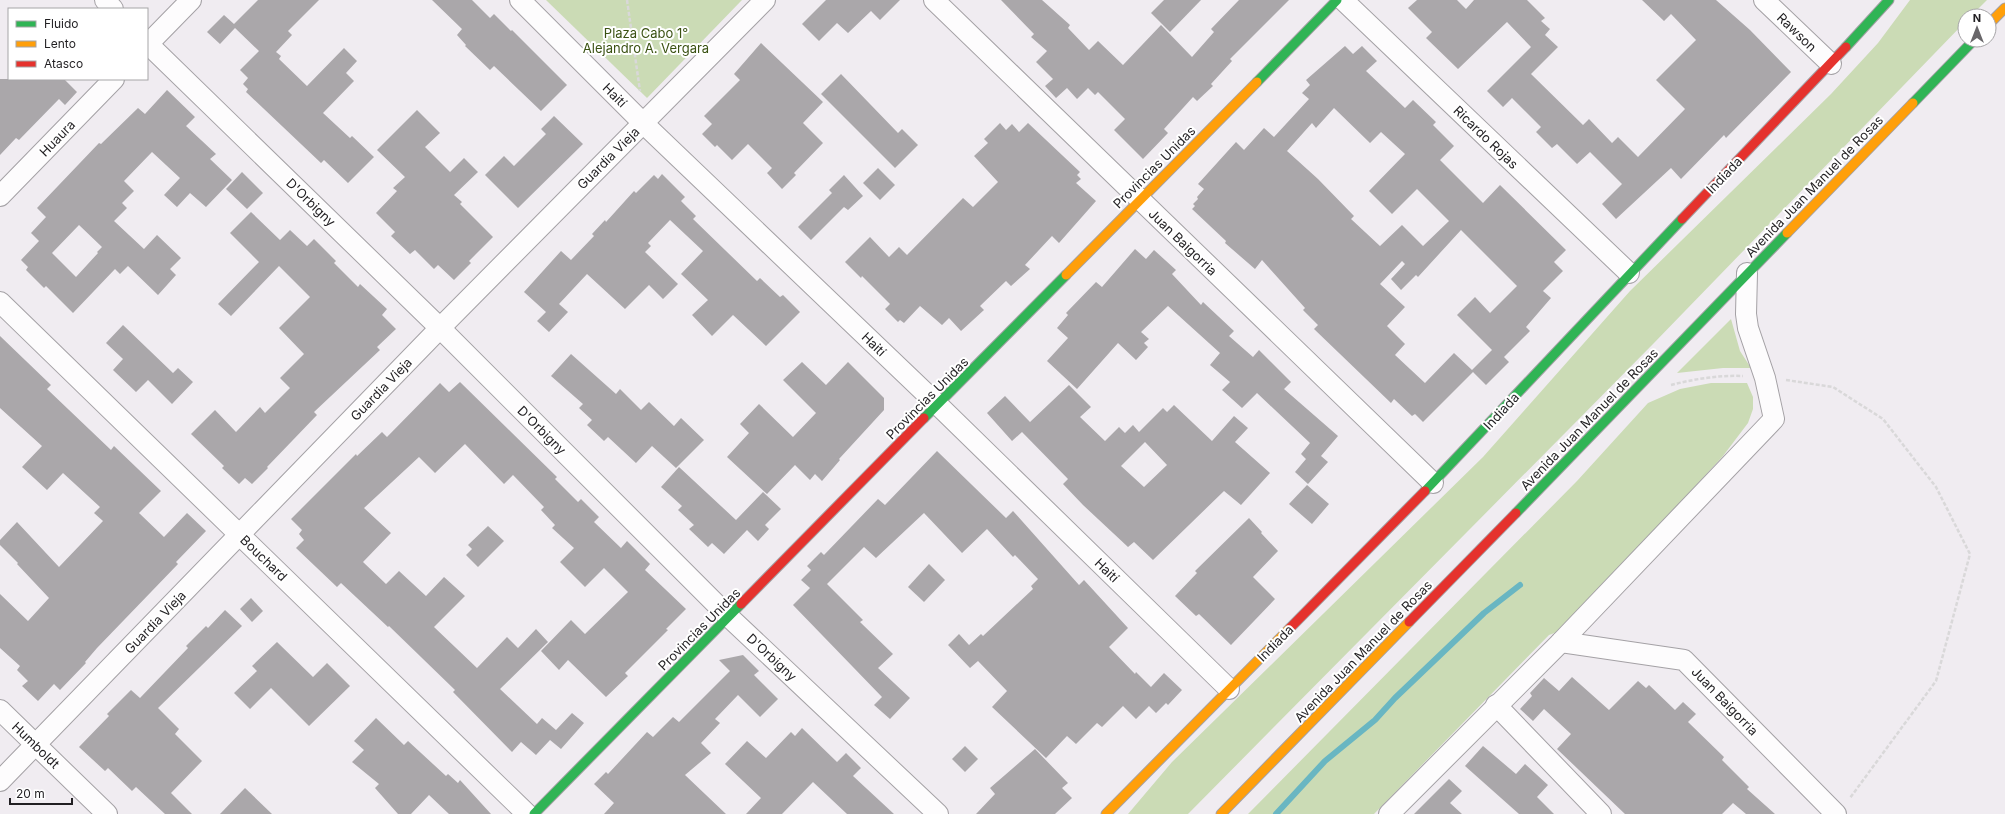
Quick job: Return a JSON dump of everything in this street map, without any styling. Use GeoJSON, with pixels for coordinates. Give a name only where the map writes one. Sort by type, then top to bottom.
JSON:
{"type":"FeatureCollection","features":[{"type":"Feature","properties":{"kind":"street"},"geometry":{"type":"LineString","coordinates":[[105,0],[112,8]]}},
{"type":"Feature","properties":{"kind":"street"},"geometry":{"type":"LineString","coordinates":[[148,43],[191,0]]}},
{"type":"Feature","properties":{"kind":"street","name":"Haití"},"geometry":{"type":"LineString","coordinates":[[520,0],[643,122],[938,405],[1229,689]]}},
{"type":"Feature","properties":{"kind":"street","name":"Guardia Vieja"},"geometry":{"type":"LineString","coordinates":[[0,781],[440,328],[765,0]]}},
{"type":"Feature","properties":{"kind":"street","name":"Juan Baigorria"},"geometry":{"type":"LineString","coordinates":[[934,0],[1433,483]]}},
{"type":"Feature","properties":{"kind":"street","name":"Provincias Unidas"},"geometry":{"type":"LineString","coordinates":[[534,814],[1337,0]]}},
{"type":"Feature","properties":{"kind":"street","name":"Ricardo Rojas"},"geometry":{"type":"LineString","coordinates":[[1343,0],[1629,273]]}},
{"type":"Feature","properties":{"kind":"street","name":"Rawson"},"geometry":{"type":"LineString","coordinates":[[1764,0],[1831,64]]}},
{"type":"Feature","properties":{"kind":"street","name":"Indiada"},"geometry":{"type":"LineString","coordinates":[[1106,814],[1433,483],[1629,273],[1831,64],[1889,0]]}},
{"type":"Feature","properties":{"kind":"street"},"geometry":{"type":"LineString","coordinates":[[1997,16],[2005,8]]}},
{"type":"Feature","properties":{"kind":"street","name":"D'Orbigny"},"geometry":{"type":"LineString","coordinates":[[148,45],[440,328],[729,617],[938,814]]}},
{"type":"Feature","properties":{"kind":"street","name":"Avenida Juan Manuel de Rosas"},"geometry":{"type":"LineString","coordinates":[[1221,814],[1557,471],[1966,48]]}},
{"type":"Feature","properties":{"kind":"street","name":"Huaura"},"geometry":{"type":"LineString","coordinates":[[0,196],[113,80]]}},
{"type":"Feature","properties":{"kind":"street"},"geometry":{"type":"LineString","coordinates":[[1389,814],[1560,642],[1774,419],[1765,378],[1748,328],[1746,314],[1747,273]]}},
{"type":"Feature","properties":{"kind":"street","name":"Bouchard"},"geometry":{"type":"LineString","coordinates":[[0,302],[527,814]]}},
{"type":"Feature","properties":{"kind":"street","name":"Juan Baigorria"},"geometry":{"type":"LineString","coordinates":[[1560,642],[1684,660],[1841,808]]}},
{"type":"Feature","properties":{"kind":"street"},"geometry":{"type":"LineString","coordinates":[[1496,705],[1601,814]]}},
{"type":"Feature","properties":{"kind":"street","name":"Humboldt"},"geometry":{"type":"LineString","coordinates":[[0,710],[108,814]]}},
{"type":"Feature","properties":{"kind":"path"},"geometry":{"type":"LineString","coordinates":[[628,0],[643,122]]}},
{"type":"Feature","properties":{"kind":"path"},"geometry":{"type":"LineString","coordinates":[[1668,385],[1689,380],[1733,376],[1765,378],[1833,387],[1883,419],[1936,488],[1970,554],[1936,681],[1841,808]]}},
{"type":"Feature","properties":{"kind":"green space","name":"Plaza Cabo 1° Alejandro A. Vergara"},"geometry":{"type":"Polygon","coordinates":[[[546,0],[742,0],[647,98],[546,0]]]}},
{"type":"Feature","properties":{"kind":"green space"},"geometry":{"type":"Polygon","coordinates":[[[1910,0],[1987,0],[1979,8],[1957,8],[1957,30],[1654,343],[1188,814],[1128,814],[1172,762],[1483,457],[1630,291],[1831,94],[1878,43],[1910,0]]]}},
{"type":"Feature","properties":{"kind":"green space"},"geometry":{"type":"Polygon","coordinates":[[[1731,319],[1740,351],[1751,368],[1723,368],[1677,373],[1731,319]]]}},
{"type":"Feature","properties":{"kind":"green space"},"geometry":{"type":"Polygon","coordinates":[[[1711,383],[1747,383],[1753,397],[1753,409],[1748,423],[1723,456],[1565,629],[1549,635],[1374,814],[1248,814],[1577,481],[1648,403],[1680,389],[1711,383]]]}},
{"type":"Feature","properties":{"kind":"building"},"geometry":{"type":"Polygon","coordinates":[[[258,0],[319,0],[288,31],[292,35],[276,52],[281,56],[279,59],[307,86],[344,48],[357,61],[346,73],[354,81],[323,113],[350,138],[352,136],[374,157],[348,183],[324,160],[321,163],[246,92],[248,89],[243,84],[248,78],[240,70],[259,51],[235,28],[220,44],[207,32],[224,15],[234,24],[258,0]]]}},
{"type":"Feature","properties":{"kind":"building"},"geometry":{"type":"Polygon","coordinates":[[[432,0],[472,0],[490,18],[494,14],[511,31],[512,30],[567,85],[541,111],[494,66],[490,70],[465,46],[466,45],[457,35],[462,29],[432,0]]]}},
{"type":"Feature","properties":{"kind":"building"},"geometry":{"type":"Polygon","coordinates":[[[826,0],[900,0],[880,20],[871,11],[848,33],[837,23],[819,41],[802,24],[826,0]]]}},
{"type":"Feature","properties":{"kind":"building"},"geometry":{"type":"Polygon","coordinates":[[[1001,0],[1042,0],[1070,25],[1068,28],[1089,50],[1098,41],[1123,65],[1161,25],[1192,57],[1214,32],[1211,29],[1239,0],[1289,0],[1230,59],[1232,61],[1211,84],[1213,86],[1197,101],[1193,97],[1164,129],[1168,133],[1143,159],[1114,130],[1125,119],[1098,92],[1095,95],[1088,88],[1077,99],[1067,88],[1056,98],[1045,86],[1053,79],[1036,62],[1047,51],[1031,37],[1034,34],[1001,0]]]}},
{"type":"Feature","properties":{"kind":"building"},"geometry":{"type":"Polygon","coordinates":[[[1164,0],[1201,0],[1170,32],[1151,13],[1164,0]]]}},
{"type":"Feature","properties":{"kind":"building"},"geometry":{"type":"Polygon","coordinates":[[[1417,0],[1457,0],[1466,9],[1474,0],[1527,0],[1545,18],[1541,21],[1550,29],[1545,35],[1558,47],[1531,74],[1583,125],[1589,119],[1612,143],[1618,137],[1638,157],[1685,109],[1656,80],[1696,40],[1671,14],[1664,21],[1642,0],[1716,0],[1750,30],[1791,72],[1726,138],[1724,135],[1681,179],[1671,168],[1616,219],[1602,204],[1622,184],[1590,152],[1577,164],[1557,144],[1552,148],[1536,132],[1541,127],[1512,98],[1503,107],[1487,91],[1531,47],[1507,22],[1458,69],[1426,38],[1432,32],[1408,8],[1417,0]]]}},
{"type":"Feature","properties":{"kind":"building"},"geometry":{"type":"Polygon","coordinates":[[[761,43],[823,102],[803,123],[823,143],[794,173],[796,175],[782,189],[767,173],[772,168],[748,144],[732,160],[717,145],[715,147],[702,134],[712,124],[704,116],[740,80],[734,74],[761,43]]]}},
{"type":"Feature","properties":{"kind":"building"},"geometry":{"type":"Polygon","coordinates":[[[1345,46],[1353,54],[1362,46],[1377,61],[1366,71],[1405,108],[1413,100],[1436,122],[1433,125],[1454,146],[1440,160],[1483,203],[1500,185],[1566,250],[1554,262],[1563,271],[1543,291],[1551,298],[1526,327],[1530,331],[1504,357],[1509,362],[1486,385],[1473,372],[1423,422],[1415,414],[1412,416],[1394,399],[1391,403],[1314,329],[1318,325],[1303,310],[1305,308],[1262,260],[1255,269],[1225,243],[1226,241],[1192,209],[1195,206],[1193,204],[1198,199],[1197,197],[1204,189],[1198,184],[1236,142],[1244,150],[1264,128],[1274,137],[1309,99],[1302,93],[1310,85],[1306,80],[1345,46]],[[1334,108],[1316,128],[1312,123],[1287,151],[1318,179],[1354,216],[1351,219],[1380,246],[1402,225],[1423,246],[1449,221],[1417,189],[1392,214],[1369,191],[1405,154],[1381,132],[1370,143],[1334,108]],[[1461,230],[1418,277],[1416,275],[1401,290],[1391,279],[1405,264],[1402,261],[1380,284],[1405,307],[1387,326],[1405,344],[1395,355],[1425,383],[1454,353],[1472,370],[1492,350],[1457,315],[1475,297],[1490,313],[1517,286],[1461,230]]]}},
{"type":"Feature","properties":{"kind":"building"},"geometry":{"type":"Polygon","coordinates":[[[841,74],[898,133],[902,129],[918,145],[895,168],[821,94],[841,74]]]}},
{"type":"Feature","properties":{"kind":"building"},"geometry":{"type":"Polygon","coordinates":[[[0,79],[65,80],[77,92],[65,105],[59,99],[19,140],[16,138],[0,155],[0,79]]]}},
{"type":"Feature","properties":{"kind":"building"},"geometry":{"type":"Polygon","coordinates":[[[167,90],[195,117],[186,126],[216,154],[210,159],[232,180],[206,207],[190,193],[177,207],[164,195],[180,178],[152,152],[124,181],[134,191],[122,203],[127,208],[114,221],[144,249],[157,235],[181,258],[170,269],[176,275],[158,295],[128,266],[120,274],[115,269],[73,313],[46,286],[44,288],[26,270],[28,267],[21,260],[39,241],[31,233],[46,217],[37,208],[99,143],[101,144],[138,108],[145,114],[167,90]],[[79,225],[52,253],[76,277],[102,247],[79,225]]]}},
{"type":"Feature","properties":{"kind":"building"},"geometry":{"type":"Polygon","coordinates":[[[417,110],[440,133],[425,147],[450,172],[464,158],[478,172],[454,195],[462,202],[460,204],[493,237],[469,261],[471,263],[454,280],[438,265],[434,269],[415,250],[410,254],[391,236],[395,232],[376,213],[397,191],[393,188],[405,177],[377,150],[417,110]]]}},
{"type":"Feature","properties":{"kind":"building"},"geometry":{"type":"Polygon","coordinates":[[[554,116],[583,144],[518,208],[485,175],[504,156],[514,166],[546,134],[541,129],[554,116]]]}},
{"type":"Feature","properties":{"kind":"building"},"geometry":{"type":"Polygon","coordinates":[[[1000,123],[1006,130],[1012,124],[1019,132],[1028,123],[1080,172],[1077,175],[1081,179],[1076,183],[1096,201],[1059,243],[1052,236],[1025,265],[1030,269],[1011,286],[1006,281],[980,306],[984,310],[961,331],[949,318],[942,325],[920,306],[904,323],[900,320],[898,322],[885,309],[890,304],[862,276],[861,278],[845,262],[870,237],[889,257],[899,247],[907,255],[963,198],[973,207],[998,182],[974,156],[988,143],[984,139],[1000,123]]]}},
{"type":"Feature","properties":{"kind":"building"},"geometry":{"type":"Polygon","coordinates":[[[878,168],[895,185],[880,200],[863,183],[878,168]]]}},
{"type":"Feature","properties":{"kind":"building"},"geometry":{"type":"Polygon","coordinates":[[[242,172],[263,193],[247,209],[226,189],[242,172]]]}},
{"type":"Feature","properties":{"kind":"building"},"geometry":{"type":"Polygon","coordinates":[[[662,174],[685,197],[681,201],[696,216],[693,219],[757,281],[760,278],[780,297],[783,295],[800,312],[766,346],[733,315],[712,336],[692,315],[708,300],[681,274],[703,251],[670,220],[648,243],[651,246],[645,252],[678,284],[663,299],[649,285],[625,309],[587,274],[559,304],[568,312],[549,332],[537,321],[546,312],[524,292],[561,251],[571,260],[594,236],[592,234],[605,220],[606,222],[634,191],[636,193],[654,175],[658,179],[662,174]]]}},
{"type":"Feature","properties":{"kind":"building"},"geometry":{"type":"Polygon","coordinates":[[[844,175],[863,196],[848,210],[844,207],[811,240],[798,227],[832,193],[829,190],[844,175]]]}},
{"type":"Feature","properties":{"kind":"building"},"geometry":{"type":"Polygon","coordinates":[[[251,212],[280,240],[290,230],[307,246],[314,239],[336,261],[334,263],[358,287],[360,284],[387,309],[382,315],[396,329],[377,347],[380,350],[314,412],[317,415],[252,484],[245,478],[239,484],[222,468],[224,466],[191,434],[215,410],[236,432],[260,407],[265,413],[290,388],[280,378],[304,354],[279,328],[310,297],[279,266],[231,316],[218,304],[259,262],[230,233],[251,212]]]}},
{"type":"Feature","properties":{"kind":"building"},"geometry":{"type":"Polygon","coordinates":[[[1135,249],[1146,259],[1154,250],[1176,270],[1172,274],[1201,305],[1203,302],[1234,331],[1229,336],[1253,357],[1259,350],[1291,382],[1284,389],[1338,436],[1321,456],[1328,462],[1308,484],[1295,472],[1306,459],[1301,454],[1310,443],[1257,393],[1242,408],[1222,390],[1230,382],[1210,365],[1220,353],[1168,306],[1141,332],[1149,339],[1144,343],[1148,347],[1136,360],[1118,343],[1077,389],[1047,361],[1068,338],[1057,328],[1068,315],[1066,313],[1096,282],[1102,287],[1135,249]]]}},
{"type":"Feature","properties":{"kind":"building"},"geometry":{"type":"Polygon","coordinates":[[[123,325],[173,373],[178,368],[193,382],[172,404],[148,380],[136,392],[113,370],[123,359],[106,343],[123,325]]]}},
{"type":"Feature","properties":{"kind":"building"},"geometry":{"type":"Polygon","coordinates":[[[0,336],[51,385],[47,389],[111,450],[114,446],[161,491],[139,513],[164,537],[187,513],[206,531],[176,562],[178,564],[97,648],[85,662],[86,663],[60,690],[54,684],[38,701],[22,686],[28,681],[17,670],[20,666],[0,648],[0,594],[28,621],[49,598],[0,545],[0,540],[17,522],[59,567],[103,521],[94,513],[100,507],[63,473],[47,490],[22,467],[42,446],[0,408],[0,336]]]}},
{"type":"Feature","properties":{"kind":"building"},"geometry":{"type":"Polygon","coordinates":[[[571,354],[616,394],[620,389],[641,410],[649,402],[674,426],[681,418],[704,440],[676,468],[652,446],[636,463],[608,437],[604,441],[587,425],[592,420],[579,408],[583,404],[551,376],[571,354]]]}},
{"type":"Feature","properties":{"kind":"building"},"geometry":{"type":"Polygon","coordinates":[[[802,362],[826,385],[848,362],[884,398],[884,410],[839,459],[840,460],[822,481],[815,474],[810,480],[795,465],[767,494],[727,457],[749,433],[740,424],[759,404],[793,437],[816,413],[783,380],[802,362]]]}},
{"type":"Feature","properties":{"kind":"building"},"geometry":{"type":"Polygon","coordinates":[[[460,382],[557,477],[555,479],[578,502],[581,499],[599,517],[594,522],[621,548],[627,541],[650,564],[645,570],[686,609],[666,629],[668,630],[625,673],[628,676],[606,697],[568,660],[559,670],[541,651],[571,620],[585,634],[628,592],[604,568],[585,587],[560,562],[574,548],[552,528],[555,525],[541,510],[544,507],[513,475],[504,484],[465,444],[435,473],[419,457],[364,508],[391,533],[363,562],[386,584],[399,571],[426,596],[444,577],[465,596],[434,627],[477,668],[507,637],[518,648],[536,629],[548,642],[500,689],[537,724],[542,718],[556,730],[572,713],[584,723],[561,749],[550,740],[536,755],[521,742],[512,752],[453,692],[455,690],[389,626],[388,627],[341,583],[337,587],[296,548],[304,540],[299,534],[302,530],[291,519],[356,454],[357,456],[382,432],[387,437],[440,383],[449,392],[460,382]]]}},
{"type":"Feature","properties":{"kind":"building"},"geometry":{"type":"Polygon","coordinates":[[[1069,385],[1091,407],[1080,417],[1105,441],[1119,427],[1125,433],[1133,425],[1139,432],[1163,408],[1167,412],[1174,405],[1212,441],[1234,416],[1248,428],[1235,442],[1270,473],[1241,505],[1224,491],[1153,560],[1134,542],[1128,547],[1083,505],[1063,484],[1068,479],[1022,432],[1012,441],[987,413],[1005,396],[1030,422],[1069,385]],[[1145,442],[1121,466],[1144,487],[1167,465],[1145,442]]]}},
{"type":"Feature","properties":{"kind":"building"},"geometry":{"type":"Polygon","coordinates":[[[937,451],[1006,518],[1013,511],[1079,585],[1084,580],[1128,628],[1109,647],[1135,674],[1136,672],[1151,687],[1164,673],[1182,690],[1168,705],[1166,703],[1156,713],[1149,706],[1136,719],[1123,706],[1102,727],[1097,723],[1076,744],[1067,736],[1046,758],[992,707],[1007,691],[978,661],[970,668],[948,645],[959,634],[969,645],[981,634],[983,636],[1033,589],[1031,586],[1038,579],[1015,555],[1013,557],[987,529],[962,553],[924,513],[876,558],[864,547],[827,584],[863,620],[860,622],[893,654],[878,668],[910,698],[890,719],[874,705],[882,697],[793,605],[810,588],[801,580],[811,570],[807,566],[821,552],[824,555],[878,499],[885,505],[937,451]]]}},
{"type":"Feature","properties":{"kind":"building"},"geometry":{"type":"Polygon","coordinates":[[[679,467],[736,520],[763,492],[781,509],[765,525],[769,529],[758,541],[747,530],[724,554],[712,543],[708,547],[689,529],[694,525],[678,510],[682,506],[661,487],[679,467]]]}},
{"type":"Feature","properties":{"kind":"building"},"geometry":{"type":"Polygon","coordinates":[[[1307,485],[1329,504],[1312,524],[1289,504],[1307,485]]]}},
{"type":"Feature","properties":{"kind":"building"},"geometry":{"type":"Polygon","coordinates":[[[1249,518],[1278,551],[1253,577],[1275,599],[1231,645],[1199,614],[1196,616],[1175,596],[1197,573],[1195,571],[1249,518]]]}},
{"type":"Feature","properties":{"kind":"building"},"geometry":{"type":"Polygon","coordinates":[[[488,526],[504,541],[478,567],[466,555],[472,549],[468,545],[488,526]]]}},
{"type":"Feature","properties":{"kind":"building"},"geometry":{"type":"Polygon","coordinates":[[[929,564],[945,580],[924,602],[908,587],[929,564]]]}},
{"type":"Feature","properties":{"kind":"building"},"geometry":{"type":"Polygon","coordinates":[[[251,598],[263,611],[252,622],[240,609],[251,598]]]}},
{"type":"Feature","properties":{"kind":"building"},"geometry":{"type":"Polygon","coordinates":[[[225,610],[242,626],[158,708],[179,729],[175,734],[202,761],[171,793],[192,814],[165,814],[136,787],[132,791],[108,768],[105,771],[79,747],[109,716],[107,714],[131,690],[140,698],[188,648],[186,646],[206,626],[208,628],[225,610]]]}},
{"type":"Feature","properties":{"kind":"building"},"geometry":{"type":"Polygon","coordinates":[[[277,642],[313,677],[327,663],[350,686],[309,726],[271,688],[250,709],[234,693],[257,671],[252,666],[277,642]]]}},
{"type":"Feature","properties":{"kind":"building"},"geometry":{"type":"Polygon","coordinates":[[[743,655],[759,671],[754,675],[778,699],[760,717],[738,695],[715,719],[720,723],[701,743],[711,753],[685,775],[726,814],[604,814],[614,803],[594,784],[606,772],[608,774],[647,732],[653,737],[673,717],[679,722],[730,671],[719,660],[743,655]]]}},
{"type":"Feature","properties":{"kind":"building"},"geometry":{"type":"Polygon","coordinates":[[[1572,677],[1609,710],[1638,681],[1646,688],[1649,685],[1675,710],[1683,702],[1696,714],[1688,722],[1724,757],[1722,760],[1749,787],[1747,789],[1775,814],[1746,814],[1733,803],[1722,814],[1625,814],[1557,749],[1571,734],[1544,709],[1533,721],[1520,709],[1532,696],[1530,693],[1544,678],[1559,691],[1572,677]]]}},
{"type":"Feature","properties":{"kind":"building"},"geometry":{"type":"Polygon","coordinates":[[[376,718],[404,745],[408,741],[446,776],[448,774],[458,783],[460,780],[491,814],[449,814],[429,795],[411,814],[398,814],[375,788],[379,784],[352,762],[364,750],[354,741],[376,718]]]}},
{"type":"Feature","properties":{"kind":"building"},"geometry":{"type":"Polygon","coordinates":[[[802,728],[837,762],[846,753],[861,768],[853,776],[894,814],[847,814],[813,782],[782,814],[746,814],[761,798],[725,764],[747,741],[766,758],[791,732],[795,736],[802,728]]]}},
{"type":"Feature","properties":{"kind":"building"},"geometry":{"type":"Polygon","coordinates":[[[965,746],[978,759],[965,772],[952,759],[965,746]]]}},
{"type":"Feature","properties":{"kind":"building"},"geometry":{"type":"Polygon","coordinates":[[[1483,746],[1516,774],[1525,764],[1548,785],[1537,797],[1554,814],[1519,814],[1465,766],[1483,746]]]}},
{"type":"Feature","properties":{"kind":"building"},"geometry":{"type":"Polygon","coordinates":[[[1035,749],[1068,783],[1062,788],[1072,798],[1055,814],[976,814],[995,794],[990,788],[1035,749]]]}},
{"type":"Feature","properties":{"kind":"building"},"geometry":{"type":"Polygon","coordinates":[[[1449,779],[1462,791],[1450,803],[1462,814],[1414,814],[1449,779]]]}},
{"type":"Feature","properties":{"kind":"building"},"geometry":{"type":"Polygon","coordinates":[[[245,788],[272,814],[220,814],[245,788]]]}},
{"type":"Feature","properties":{"kind":"waterway"},"geometry":{"type":"LineString","coordinates":[[1276,814],[1325,761],[1375,720],[1395,698],[1484,613],[1520,585]]}},
{"type":"Feature","properties":{"kind":"traffic: fast"},"geometry":{"type":"LineString","coordinates":[[1257,82],[1337,0]]}},
{"type":"Feature","properties":{"kind":"traffic: fast"},"geometry":{"type":"LineString","coordinates":[[1846,47],[1889,0]]}},
{"type":"Feature","properties":{"kind":"traffic: fast"},"geometry":{"type":"LineString","coordinates":[[1913,103],[1966,48]]}},
{"type":"Feature","properties":{"kind":"traffic: fast"},"geometry":{"type":"LineString","coordinates":[[1425,491],[1682,219]]}},
{"type":"Feature","properties":{"kind":"traffic: fast"},"geometry":{"type":"LineString","coordinates":[[1516,513],[1787,233]]}},
{"type":"Feature","properties":{"kind":"traffic: fast"},"geometry":{"type":"LineString","coordinates":[[924,418],[1066,275]]}},
{"type":"Feature","properties":{"kind":"traffic: fast"},"geometry":{"type":"LineString","coordinates":[[534,814],[741,604]]}},
{"type":"Feature","properties":{"kind":"traffic: slow"},"geometry":{"type":"LineString","coordinates":[[1997,16],[2005,8]]}},
{"type":"Feature","properties":{"kind":"traffic: slow"},"geometry":{"type":"LineString","coordinates":[[1066,275],[1257,82]]}},
{"type":"Feature","properties":{"kind":"traffic: slow"},"geometry":{"type":"LineString","coordinates":[[1787,233],[1913,103]]}},
{"type":"Feature","properties":{"kind":"traffic: slow"},"geometry":{"type":"LineString","coordinates":[[1221,814],[1409,622]]}},
{"type":"Feature","properties":{"kind":"traffic: slow"},"geometry":{"type":"LineString","coordinates":[[1106,814],[1290,628]]}},
{"type":"Feature","properties":{"kind":"traffic: jam"},"geometry":{"type":"LineString","coordinates":[[1682,219],[1846,47]]}},
{"type":"Feature","properties":{"kind":"traffic: jam"},"geometry":{"type":"LineString","coordinates":[[741,604],[924,418]]}},
{"type":"Feature","properties":{"kind":"traffic: jam"},"geometry":{"type":"LineString","coordinates":[[1290,628],[1425,491]]}},
{"type":"Feature","properties":{"kind":"traffic: jam"},"geometry":{"type":"LineString","coordinates":[[1409,622],[1516,513]]}}]}
